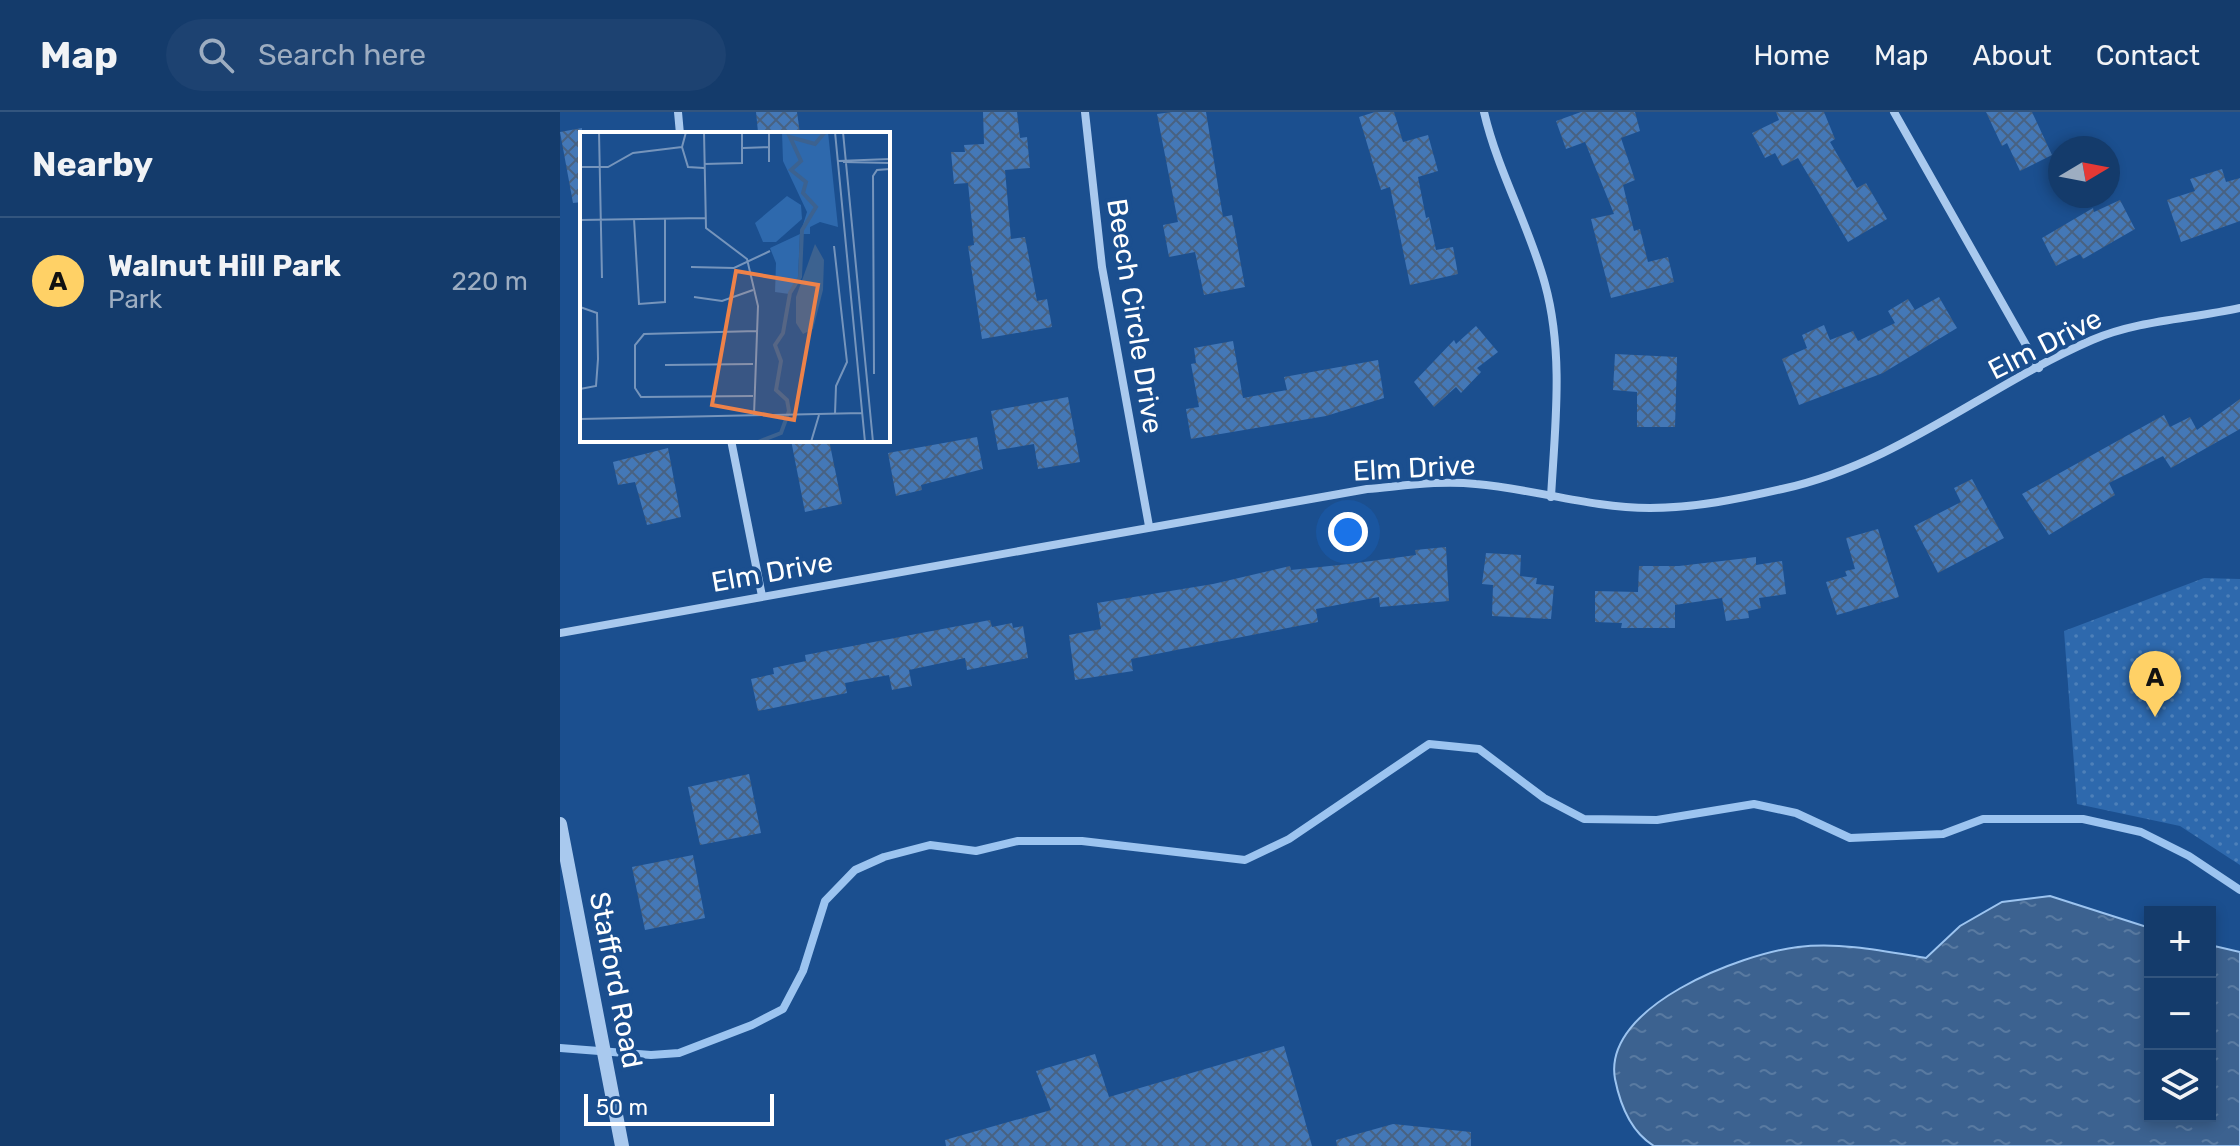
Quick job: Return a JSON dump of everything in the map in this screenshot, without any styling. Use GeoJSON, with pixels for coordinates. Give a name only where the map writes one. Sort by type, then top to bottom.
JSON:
{"type":"FeatureCollection","features":[{"type":"Feature","properties":{"kind":"street"},"geometry":{"type":"LineString","coordinates":[[678,112],[680,132]]}},
{"type":"Feature","properties":{"kind":"street","name":"Beech Circle Drive"},"geometry":{"type":"LineString","coordinates":[[1085,112],[1102,267],[1149,526]]}},
{"type":"Feature","properties":{"kind":"street"},"geometry":{"type":"LineString","coordinates":[[1484,112],[1499,164],[1530,239],[1550,305],[1556,407],[1551,497]]}},
{"type":"Feature","properties":{"kind":"street"},"geometry":{"type":"LineString","coordinates":[[1894,112],[2039,368]]}},
{"type":"Feature","properties":{"kind":"street","name":"Elm Drive"},"geometry":{"type":"LineString","coordinates":[[560,633],[1367,489],[1474,483],[1586,504],[1650,508],[1698,504],[1784,489],[1898,448],[2094,339],[2135,326],[2240,308]]}},
{"type":"Feature","properties":{"kind":"street"},"geometry":{"type":"LineString","coordinates":[[731,442],[762,596]]}},
{"type":"Feature","properties":{"kind":"street","name":"Stafford Road"},"geometry":{"type":"LineString","coordinates":[[560,824],[622,1146]]}},
{"type":"Feature","properties":{"kind":"shaded area"},"geometry":{"type":"Polygon","coordinates":[[[2204,578],[2240,579],[2240,865],[2180,826],[2077,804],[2064,631],[2204,578]]]}},
{"type":"Feature","properties":{"kind":"water"},"geometry":{"type":"Polygon","coordinates":[[[2050,896],[2144,926],[2144,1122],[2216,1122],[2216,946],[2240,952],[2240,1146],[1654,1146],[1639,1133],[1628,1117],[1615,1079],[1617,1053],[1630,1029],[1652,1007],[1680,988],[1744,960],[1798,947],[1846,946],[1926,958],[1960,926],[2002,902],[2050,896]]]}},
{"type":"Feature","properties":{"kind":"building"},"geometry":{"type":"Polygon","coordinates":[[[756,112],[797,112],[800,132],[758,132],[756,112]]]}},
{"type":"Feature","properties":{"kind":"building"},"geometry":{"type":"Polygon","coordinates":[[[983,112],[1017,112],[1020,138],[1027,137],[1030,168],[1005,170],[1011,239],[1025,237],[1037,301],[1047,299],[1052,327],[982,339],[968,246],[974,245],[968,183],[954,184],[951,152],[965,152],[964,145],[984,144],[983,112]]]}},
{"type":"Feature","properties":{"kind":"building"},"geometry":{"type":"Polygon","coordinates":[[[1206,112],[1223,217],[1232,215],[1245,287],[1204,295],[1195,252],[1169,257],[1163,225],[1178,222],[1157,114],[1206,112]]]}},
{"type":"Feature","properties":{"kind":"building"},"geometry":{"type":"Polygon","coordinates":[[[1375,112],[1394,112],[1403,142],[1428,135],[1438,171],[1418,177],[1426,218],[1429,217],[1436,250],[1453,247],[1458,274],[1410,285],[1390,187],[1381,190],[1359,117],[1375,112]]]}},
{"type":"Feature","properties":{"kind":"building"},"geometry":{"type":"Polygon","coordinates":[[[1581,112],[1635,112],[1640,131],[1621,138],[1635,180],[1623,185],[1634,231],[1640,229],[1648,262],[1668,257],[1674,282],[1611,298],[1591,219],[1614,214],[1585,142],[1566,149],[1556,121],[1581,112]]]}},
{"type":"Feature","properties":{"kind":"building"},"geometry":{"type":"Polygon","coordinates":[[[1776,112],[1824,112],[1835,139],[1830,142],[1857,188],[1866,183],[1887,219],[1848,242],[1798,158],[1782,166],[1775,153],[1765,158],[1752,133],[1779,120],[1776,112]]]}},
{"type":"Feature","properties":{"kind":"building"},"geometry":{"type":"Polygon","coordinates":[[[1986,112],[2032,112],[2048,146],[2048,157],[2020,171],[2007,143],[2002,146],[1986,112]]]}},
{"type":"Feature","properties":{"kind":"building"},"geometry":{"type":"Polygon","coordinates":[[[582,128],[580,202],[573,203],[560,132],[582,128]]]}},
{"type":"Feature","properties":{"kind":"building"},"geometry":{"type":"Polygon","coordinates":[[[2222,169],[2226,182],[2240,178],[2240,221],[2181,242],[2167,200],[2195,191],[2190,179],[2222,169]]]}},
{"type":"Feature","properties":{"kind":"building"},"geometry":{"type":"Polygon","coordinates":[[[2120,200],[2135,229],[2083,259],[2080,254],[2056,266],[2042,238],[2093,208],[2094,212],[2103,208],[2120,208],[2120,200]]]}},
{"type":"Feature","properties":{"kind":"building"},"geometry":{"type":"Polygon","coordinates":[[[1939,297],[1957,328],[1883,373],[1799,405],[1782,359],[1807,348],[1802,335],[1824,325],[1830,340],[1853,331],[1858,341],[1895,323],[1888,311],[1908,299],[1915,310],[1939,297]]]}},
{"type":"Feature","properties":{"kind":"building"},"geometry":{"type":"Polygon","coordinates":[[[1476,326],[1498,352],[1477,368],[1481,372],[1461,393],[1456,387],[1434,407],[1414,382],[1454,340],[1456,344],[1476,326]]]}},
{"type":"Feature","properties":{"kind":"building"},"geometry":{"type":"Polygon","coordinates":[[[1233,341],[1243,398],[1287,390],[1284,377],[1378,360],[1384,398],[1326,416],[1191,439],[1186,409],[1199,407],[1191,364],[1196,363],[1194,348],[1233,341]]]}},
{"type":"Feature","properties":{"kind":"building"},"geometry":{"type":"Polygon","coordinates":[[[1615,354],[1677,357],[1675,427],[1637,427],[1637,392],[1613,390],[1615,354]]]}},
{"type":"Feature","properties":{"kind":"building"},"geometry":{"type":"Polygon","coordinates":[[[1068,397],[1080,462],[1038,469],[1034,444],[998,450],[991,411],[1068,397]]]}},
{"type":"Feature","properties":{"kind":"building"},"geometry":{"type":"Polygon","coordinates":[[[2240,399],[2240,429],[2171,468],[2163,456],[2109,483],[2115,495],[2049,535],[2022,494],[2164,415],[2170,427],[2190,417],[2197,430],[2240,399]]]}},
{"type":"Feature","properties":{"kind":"building"},"geometry":{"type":"Polygon","coordinates":[[[977,437],[983,469],[921,485],[922,490],[896,496],[888,453],[977,437]]]}},
{"type":"Feature","properties":{"kind":"building"},"geometry":{"type":"Polygon","coordinates":[[[791,442],[829,442],[842,504],[805,512],[791,442]]]}},
{"type":"Feature","properties":{"kind":"building"},"geometry":{"type":"Polygon","coordinates":[[[668,448],[681,517],[647,525],[635,482],[618,485],[613,462],[668,448]]]}},
{"type":"Feature","properties":{"kind":"building"},"geometry":{"type":"Polygon","coordinates":[[[1972,479],[2004,538],[1938,573],[1914,526],[1961,502],[1954,488],[1972,479]]]}},
{"type":"Feature","properties":{"kind":"building"},"geometry":{"type":"Polygon","coordinates":[[[1878,529],[1899,597],[1837,615],[1826,582],[1847,576],[1845,571],[1855,569],[1846,538],[1878,529]]]}},
{"type":"Feature","properties":{"kind":"building"},"geometry":{"type":"Polygon","coordinates":[[[1446,547],[1449,601],[1380,607],[1379,597],[1316,609],[1318,622],[1131,659],[1133,671],[1075,680],[1069,635],[1101,629],[1097,603],[1213,584],[1290,566],[1291,570],[1349,564],[1416,555],[1415,550],[1446,547]]]}},
{"type":"Feature","properties":{"kind":"building"},"geometry":{"type":"Polygon","coordinates":[[[1486,553],[1521,555],[1520,576],[1537,578],[1536,584],[1554,586],[1551,619],[1492,616],[1493,585],[1482,584],[1486,553]]]}},
{"type":"Feature","properties":{"kind":"building"},"geometry":{"type":"Polygon","coordinates":[[[1756,557],[1756,565],[1782,561],[1786,594],[1759,598],[1761,608],[1748,611],[1749,618],[1726,621],[1722,598],[1675,605],[1675,628],[1621,628],[1622,623],[1595,622],[1595,591],[1638,592],[1639,566],[1679,566],[1756,557]]]}},
{"type":"Feature","properties":{"kind":"building"},"geometry":{"type":"Polygon","coordinates":[[[990,620],[992,627],[1012,623],[1013,628],[1023,626],[1028,658],[967,670],[965,658],[909,670],[912,686],[892,690],[889,675],[845,683],[847,693],[758,711],[751,679],[774,674],[773,668],[806,661],[805,655],[990,620]]]}},
{"type":"Feature","properties":{"kind":"building"},"geometry":{"type":"Polygon","coordinates":[[[749,774],[761,833],[700,845],[688,787],[749,774]]]}},
{"type":"Feature","properties":{"kind":"building"},"geometry":{"type":"Polygon","coordinates":[[[693,855],[705,918],[645,930],[632,867],[693,855]]]}},
{"type":"Feature","properties":{"kind":"building"},"geometry":{"type":"Polygon","coordinates":[[[1284,1046],[1312,1146],[946,1146],[945,1140],[1051,1110],[1036,1071],[1095,1054],[1109,1097],[1284,1046]]]}},
{"type":"Feature","properties":{"kind":"building"},"geometry":{"type":"Polygon","coordinates":[[[1393,1124],[1471,1132],[1471,1146],[1337,1146],[1336,1140],[1393,1124]]]}},
{"type":"Feature","properties":{"kind":"waterway"},"geometry":{"type":"LineString","coordinates":[[560,1048],[651,1055],[679,1053],[752,1025],[783,1009],[803,971],[825,901],[855,870],[884,857],[930,845],[976,851],[1018,841],[1082,841],[1245,860],[1289,839],[1429,744],[1479,749],[1544,798],[1584,819],[1657,820],[1754,804],[1796,813],[1850,838],[1943,834],[1983,819],[2083,819],[2141,832],[2189,856],[2240,890]]}},
{"type":"Feature","properties":{"kind":"place","name":"Walnut Hill Park"},"geometry":{"type":"Point","coordinates":[2155,717]}}]}
